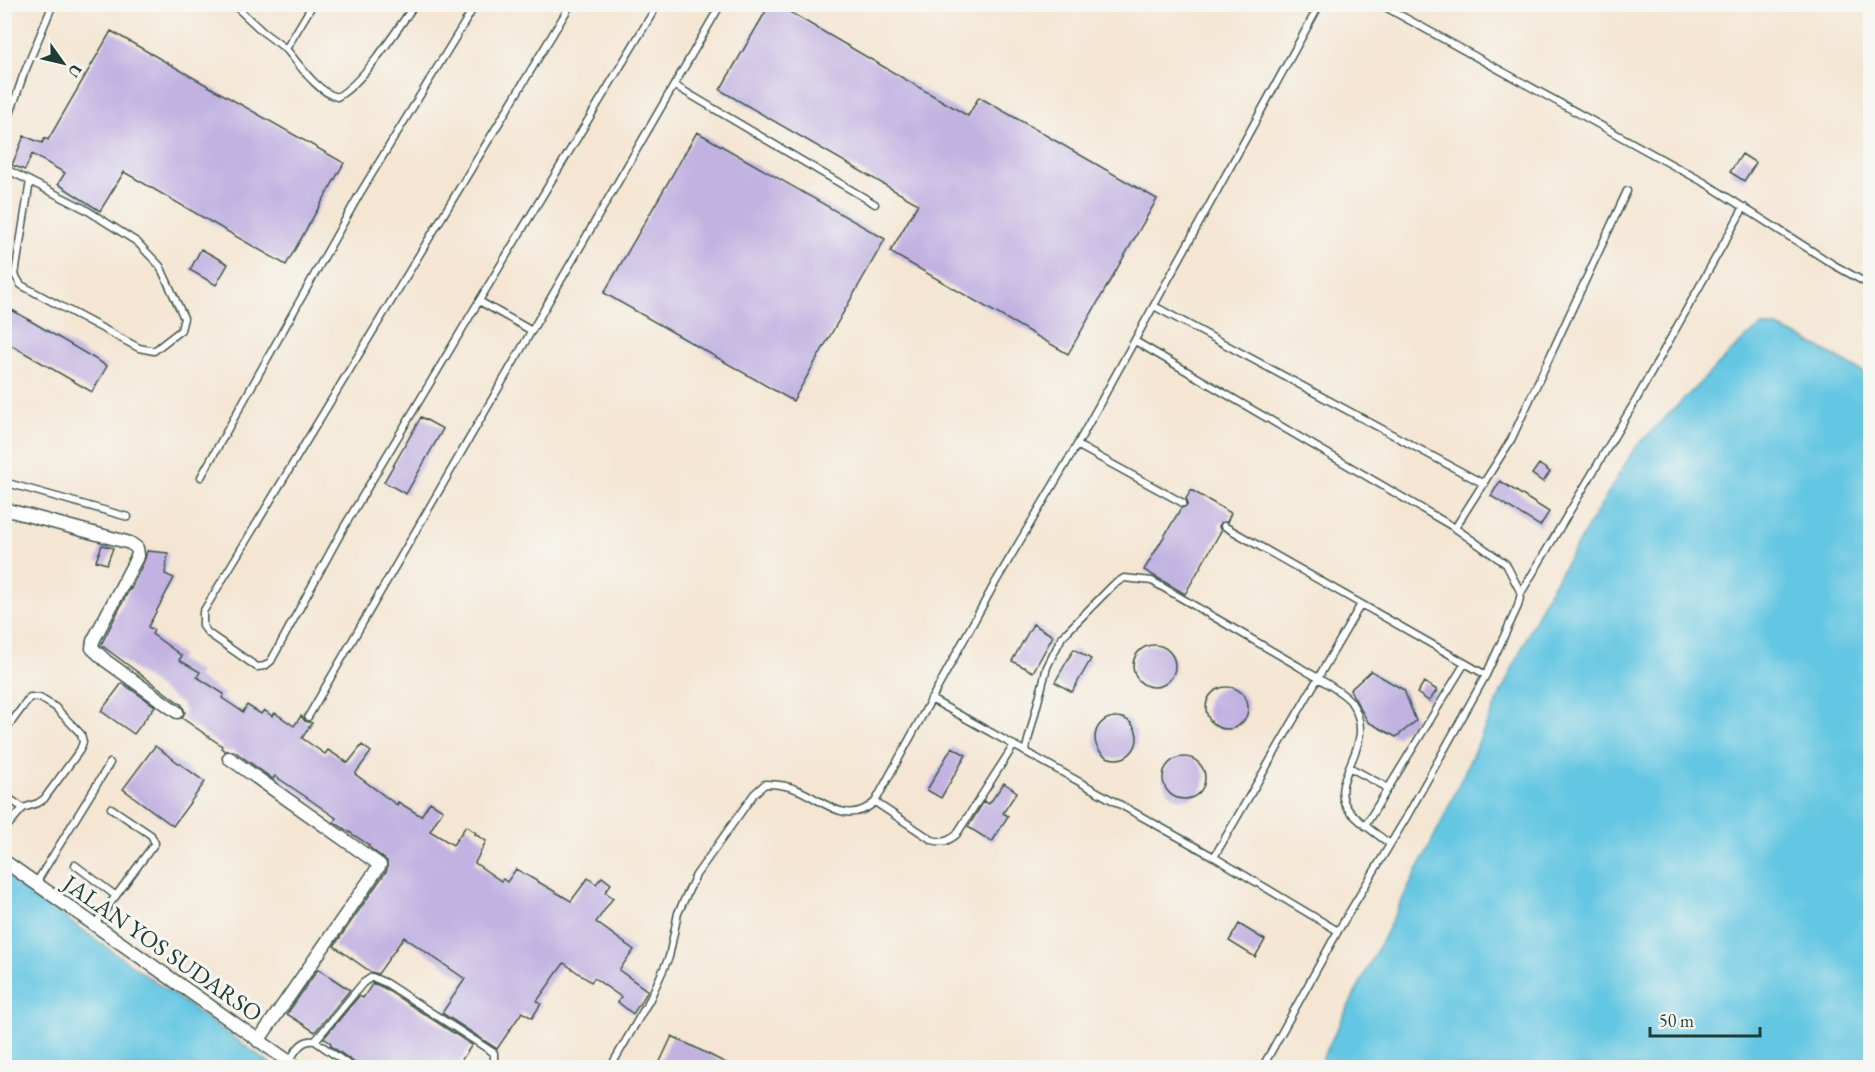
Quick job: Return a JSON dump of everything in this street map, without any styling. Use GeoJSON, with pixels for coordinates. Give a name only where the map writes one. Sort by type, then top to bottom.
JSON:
{"type":"FeatureCollection","features":[{"type":"Feature","properties":{"kind":"street"},"geometry":{"type":"LineString","coordinates":[[4,509],[130,543],[137,548],[138,555],[93,641],[92,648],[177,712]]}},
{"type":"Feature","properties":{"kind":"street"},"geometry":{"type":"LineString","coordinates":[[229,758],[380,865],[258,1041]]}},
{"type":"Feature","properties":{"kind":"street","name":"JALAN YOS SUDARSO"},"geometry":{"type":"LineString","coordinates":[[4,861],[258,1041],[294,1064]]}},
{"type":"Feature","properties":{"kind":"lane"},"geometry":{"type":"LineString","coordinates":[[4,132],[22,76],[53,4]]}},
{"type":"Feature","properties":{"kind":"lane"},"geometry":{"type":"LineString","coordinates":[[233,4],[263,32],[286,49],[310,78],[328,95],[337,97],[346,93],[385,48],[415,4]]}},
{"type":"Feature","properties":{"kind":"lane"},"geometry":{"type":"LineString","coordinates":[[286,49],[313,4]]}},
{"type":"Feature","properties":{"kind":"lane"},"geometry":{"type":"LineString","coordinates":[[201,477],[359,195],[476,4]]}},
{"type":"Feature","properties":{"kind":"lane"},"geometry":{"type":"LineString","coordinates":[[571,4],[203,612],[203,626],[208,633],[257,666],[265,666],[271,661],[344,527],[658,4]]}},
{"type":"Feature","properties":{"kind":"lane"},"geometry":{"type":"LineString","coordinates":[[308,717],[721,4]]}},
{"type":"Feature","properties":{"kind":"lane"},"geometry":{"type":"LineString","coordinates":[[610,1068],[650,999],[669,957],[678,913],[696,874],[754,794],[765,784],[779,784],[799,790],[846,813],[863,811],[875,802],[995,584],[1135,341],[1320,4]]}},
{"type":"Feature","properties":{"kind":"lane"},"geometry":{"type":"LineString","coordinates":[[1380,4],[1705,183],[1834,265],[1870,285]]}},
{"type":"Feature","properties":{"kind":"lane"},"geometry":{"type":"LineString","coordinates":[[674,85],[875,204]]}},
{"type":"Feature","properties":{"kind":"lane"},"geometry":{"type":"LineString","coordinates":[[4,168],[30,181],[85,209],[146,250],[160,266],[184,318],[181,330],[154,351],[139,348],[21,285],[15,275],[30,181]]}},
{"type":"Feature","properties":{"kind":"lane"},"geometry":{"type":"LineString","coordinates":[[1455,528],[1511,440],[1627,191]]}},
{"type":"Feature","properties":{"kind":"lane"},"geometry":{"type":"LineString","coordinates":[[1262,1068],[1338,931],[1486,675],[1518,606],[1521,593],[1636,400],[1744,207]]}},
{"type":"Feature","properties":{"kind":"lane"},"geometry":{"type":"LineString","coordinates":[[479,301],[532,332]]}},
{"type":"Feature","properties":{"kind":"lane"},"geometry":{"type":"LineString","coordinates":[[1154,306],[1484,484]]}},
{"type":"Feature","properties":{"kind":"lane"},"geometry":{"type":"LineString","coordinates":[[1135,341],[1455,528],[1506,564],[1521,593]]}},
{"type":"Feature","properties":{"kind":"lane"},"geometry":{"type":"LineString","coordinates":[[1077,445],[1183,504]]}},
{"type":"Feature","properties":{"kind":"lane"},"geometry":{"type":"LineString","coordinates":[[4,482],[128,517]]}},
{"type":"Feature","properties":{"kind":"lane"},"geometry":{"type":"LineString","coordinates":[[1224,526],[1486,675]]}},
{"type":"Feature","properties":{"kind":"lane"},"geometry":{"type":"LineString","coordinates":[[1025,752],[1047,667],[1062,637],[1113,585],[1124,578],[1152,581],[1318,678],[1350,700],[1360,719],[1362,733],[1348,767],[1342,792],[1347,807],[1365,826],[1390,844]]}},
{"type":"Feature","properties":{"kind":"lane"},"geometry":{"type":"LineString","coordinates":[[1214,857],[1361,604]]}},
{"type":"Feature","properties":{"kind":"lane"},"geometry":{"type":"LineString","coordinates":[[1365,826],[1465,663]]}},
{"type":"Feature","properties":{"kind":"lane"},"geometry":{"type":"LineString","coordinates":[[4,732],[30,698],[40,698],[55,707],[81,735],[83,742],[80,750],[44,799],[38,804],[23,808],[4,830]]}},
{"type":"Feature","properties":{"kind":"lane"},"geometry":{"type":"LineString","coordinates":[[931,699],[1214,857],[1338,931]]}},
{"type":"Feature","properties":{"kind":"lane"},"geometry":{"type":"LineString","coordinates":[[875,802],[932,840],[942,843],[949,841],[956,834],[1014,745]]}},
{"type":"Feature","properties":{"kind":"lane"},"geometry":{"type":"LineString","coordinates":[[36,883],[110,763]]}},
{"type":"Feature","properties":{"kind":"lane"},"geometry":{"type":"LineString","coordinates":[[1348,767],[1388,788]]}},
{"type":"Feature","properties":{"kind":"lane"},"geometry":{"type":"LineString","coordinates":[[4,795],[23,808]]}},
{"type":"Feature","properties":{"kind":"lane"},"geometry":{"type":"LineString","coordinates":[[94,925],[155,843],[151,835],[111,808]]}},
{"type":"Feature","properties":{"kind":"lane"},"geometry":{"type":"LineString","coordinates":[[75,866],[116,896]]}},
{"type":"Feature","properties":{"kind":"lane"},"geometry":{"type":"LineString","coordinates":[[315,1041],[363,982],[372,977],[386,982],[494,1053],[494,1068]]}},
{"type":"Feature","properties":{"kind":"lane"},"geometry":{"type":"LineString","coordinates":[[294,1064],[302,1044],[308,1040],[315,1041],[353,1068]]}},
{"type":"Feature","properties":{"kind":"water"},"geometry":{"type":"Polygon","coordinates":[[[1761,327],[1777,327],[1804,339],[1870,376],[1870,1067],[1318,1067],[1442,821],[1544,600],[1635,448],[1743,340],[1761,327]]]}},
{"type":"Feature","properties":{"kind":"water"},"geometry":{"type":"Polygon","coordinates":[[[5,875],[275,1067],[5,1067],[5,875]]]}},
{"type":"Feature","properties":{"kind":"building"},"geometry":{"type":"Polygon","coordinates":[[[770,4],[776,4],[968,116],[979,97],[1157,199],[1068,354],[890,252],[918,204],[720,90],[770,4]]]}},
{"type":"Feature","properties":{"kind":"building"},"geometry":{"type":"Polygon","coordinates":[[[111,31],[344,163],[286,265],[124,172],[100,211],[58,184],[65,173],[32,154],[25,170],[12,165],[24,136],[42,143],[45,138],[48,140],[111,31]]]}},
{"type":"Feature","properties":{"kind":"building"},"geometry":{"type":"Polygon","coordinates":[[[697,132],[885,239],[793,401],[604,293],[697,132]]]}},
{"type":"Feature","properties":{"kind":"building"},"geometry":{"type":"Polygon","coordinates":[[[1742,154],[1756,163],[1744,181],[1730,172],[1742,154]]]}},
{"type":"Feature","properties":{"kind":"building"},"geometry":{"type":"Polygon","coordinates":[[[201,249],[228,264],[216,285],[190,270],[201,249]]]}},
{"type":"Feature","properties":{"kind":"building"},"geometry":{"type":"Polygon","coordinates":[[[12,310],[107,366],[92,392],[4,341],[4,322],[12,310]]]}},
{"type":"Feature","properties":{"kind":"building"},"geometry":{"type":"Polygon","coordinates":[[[421,417],[443,429],[406,494],[384,482],[421,417]]]}},
{"type":"Feature","properties":{"kind":"building"},"geometry":{"type":"Polygon","coordinates":[[[1539,464],[1550,472],[1543,482],[1532,474],[1539,464]]]}},
{"type":"Feature","properties":{"kind":"building"},"geometry":{"type":"Polygon","coordinates":[[[1500,481],[1549,512],[1540,526],[1491,496],[1500,481]]]}},
{"type":"Feature","properties":{"kind":"building"},"geometry":{"type":"Polygon","coordinates":[[[1191,490],[1231,513],[1227,522],[1220,523],[1221,531],[1185,594],[1144,570],[1181,508],[1187,506],[1186,499],[1191,490]]]}},
{"type":"Feature","properties":{"kind":"building"},"geometry":{"type":"Polygon","coordinates":[[[102,545],[113,548],[107,564],[96,561],[102,545]]]}},
{"type":"Feature","properties":{"kind":"building"},"geometry":{"type":"Polygon","coordinates":[[[147,551],[168,553],[165,574],[174,578],[148,627],[154,630],[152,634],[182,656],[179,660],[200,672],[197,677],[224,694],[222,698],[243,712],[247,705],[261,714],[264,710],[272,716],[275,713],[294,726],[301,716],[305,721],[312,723],[302,738],[325,754],[328,750],[348,763],[362,745],[371,752],[355,774],[397,805],[398,802],[421,816],[430,802],[443,810],[430,831],[453,845],[466,826],[476,833],[486,841],[475,863],[501,881],[503,879],[507,882],[516,869],[571,901],[588,878],[596,884],[602,877],[611,884],[605,892],[613,898],[596,922],[634,950],[619,970],[648,991],[633,1014],[618,1002],[621,997],[594,978],[591,982],[564,963],[537,1001],[541,1004],[532,1018],[522,1012],[497,1049],[442,1013],[465,979],[404,937],[378,974],[371,972],[334,946],[387,870],[387,861],[369,845],[334,822],[336,818],[309,799],[275,776],[273,779],[234,751],[225,751],[221,748],[222,746],[182,718],[185,712],[182,705],[101,645],[131,589],[147,551]]]}},
{"type":"Feature","properties":{"kind":"building"},"geometry":{"type":"Polygon","coordinates":[[[1033,624],[1053,636],[1033,672],[1012,661],[1033,624]]]}},
{"type":"Feature","properties":{"kind":"building"},"geometry":{"type":"Polygon","coordinates":[[[1154,645],[1162,646],[1169,651],[1174,658],[1174,674],[1169,681],[1162,686],[1154,687],[1146,686],[1139,681],[1134,674],[1133,666],[1134,658],[1139,651],[1146,646],[1154,645]]]}},
{"type":"Feature","properties":{"kind":"building"},"geometry":{"type":"Polygon","coordinates":[[[1074,649],[1091,659],[1072,692],[1055,682],[1074,649]]]}},
{"type":"Feature","properties":{"kind":"building"},"geometry":{"type":"Polygon","coordinates":[[[1371,671],[1404,690],[1416,721],[1396,737],[1368,722],[1350,690],[1371,671]]]}},
{"type":"Feature","properties":{"kind":"building"},"geometry":{"type":"Polygon","coordinates":[[[1424,682],[1437,690],[1429,701],[1417,693],[1424,682]]]}},
{"type":"Feature","properties":{"kind":"building"},"geometry":{"type":"Polygon","coordinates":[[[122,683],[155,706],[134,734],[101,711],[122,683]]]}},
{"type":"Feature","properties":{"kind":"building"},"geometry":{"type":"Polygon","coordinates":[[[1227,687],[1235,688],[1242,693],[1247,700],[1247,716],[1242,723],[1235,728],[1227,729],[1219,728],[1212,723],[1207,716],[1206,708],[1207,700],[1212,693],[1219,688],[1227,687]]]}},
{"type":"Feature","properties":{"kind":"building"},"geometry":{"type":"Polygon","coordinates":[[[1116,717],[1124,718],[1131,723],[1136,730],[1136,746],[1131,753],[1124,758],[1116,759],[1108,758],[1101,753],[1096,746],[1095,738],[1096,730],[1101,723],[1108,718],[1116,717]]]}},
{"type":"Feature","properties":{"kind":"building"},"geometry":{"type":"Polygon","coordinates":[[[155,746],[205,782],[173,826],[123,789],[155,746]]]}},
{"type":"Feature","properties":{"kind":"building"},"geometry":{"type":"Polygon","coordinates":[[[952,747],[966,755],[941,798],[927,790],[952,747]]]}},
{"type":"Feature","properties":{"kind":"building"},"geometry":{"type":"Polygon","coordinates":[[[1184,757],[1192,758],[1199,763],[1204,770],[1204,786],[1199,793],[1192,798],[1184,799],[1176,798],[1169,793],[1164,786],[1163,778],[1164,770],[1169,763],[1176,758],[1184,757]]]}},
{"type":"Feature","properties":{"kind":"building"},"geometry":{"type":"Polygon","coordinates":[[[1004,783],[1017,792],[1003,813],[1008,816],[992,842],[968,827],[984,801],[989,804],[1004,783]]]}},
{"type":"Feature","properties":{"kind":"building"},"geometry":{"type":"Polygon","coordinates":[[[1239,924],[1265,940],[1255,957],[1229,941],[1239,924]]]}},
{"type":"Feature","properties":{"kind":"building"},"geometry":{"type":"Polygon","coordinates":[[[318,969],[350,990],[315,1032],[287,1014],[318,969]]]}},
{"type":"Feature","properties":{"kind":"building"},"geometry":{"type":"Polygon","coordinates":[[[373,983],[472,1045],[456,1068],[358,1068],[356,1064],[330,1045],[331,1043],[324,1038],[359,996],[363,998],[373,983]]]}},
{"type":"Feature","properties":{"kind":"building"},"geometry":{"type":"Polygon","coordinates":[[[672,1036],[736,1068],[657,1068],[672,1036]]]}}]}
